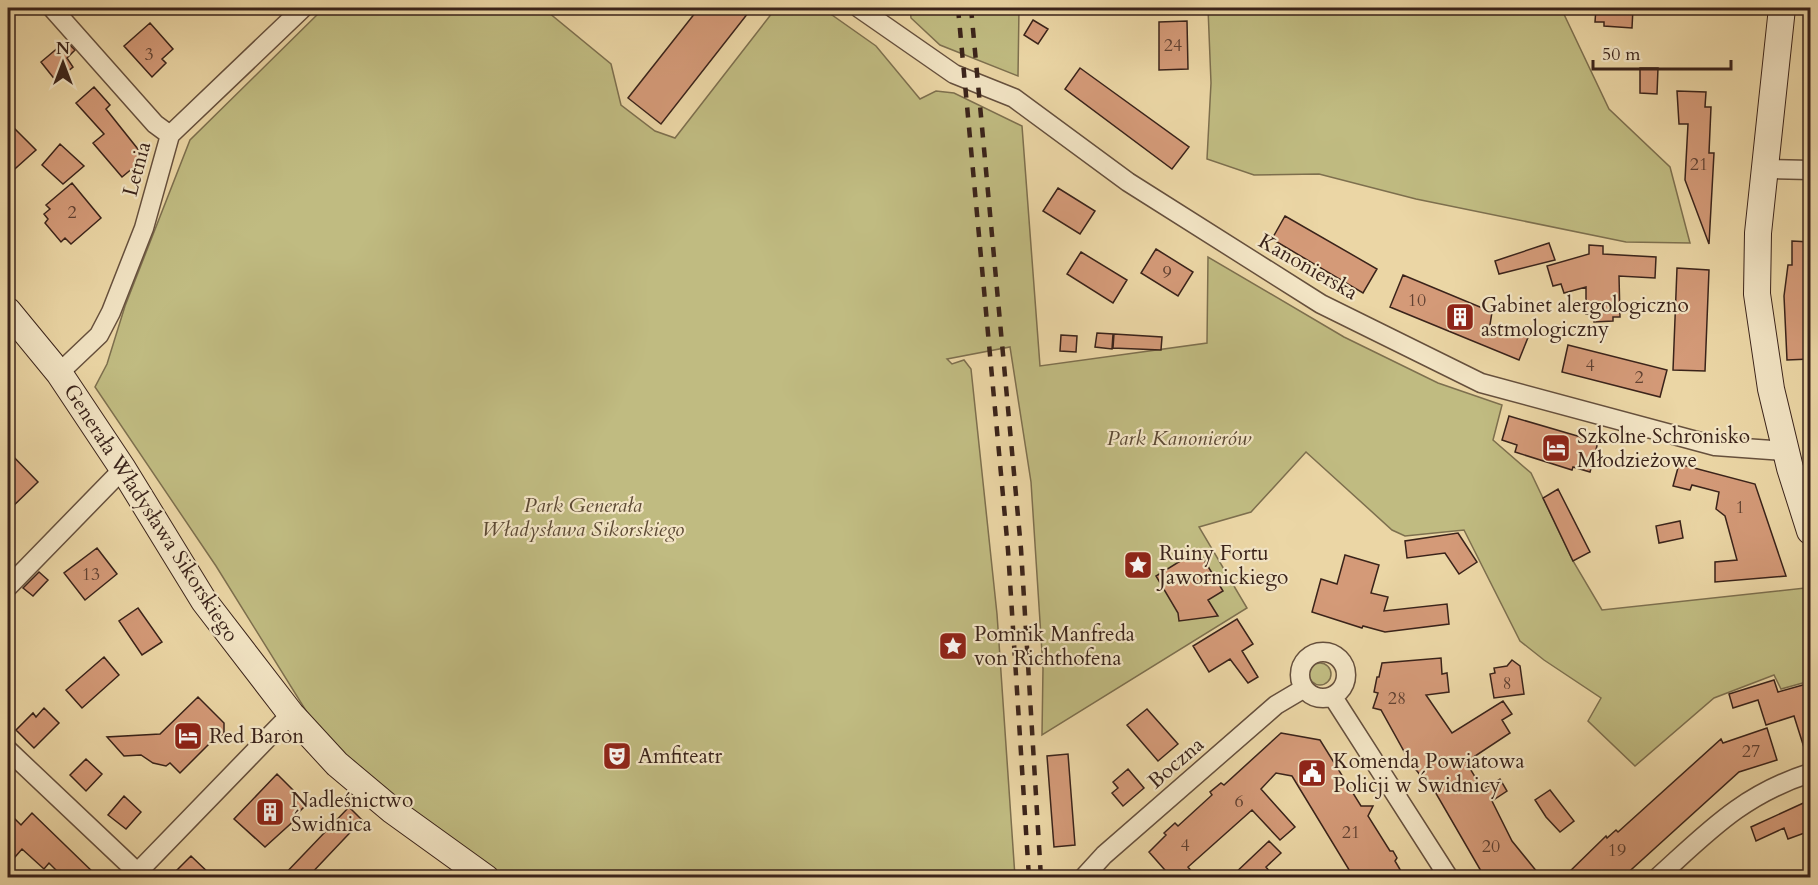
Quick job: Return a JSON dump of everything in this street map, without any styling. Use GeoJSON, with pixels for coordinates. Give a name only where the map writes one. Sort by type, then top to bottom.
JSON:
{"type":"FeatureCollection","features":[{"type":"Feature","properties":{"kind":"street"},"geometry":{"type":"LineString","coordinates":[[52,8],[155,124],[170,135]]}},
{"type":"Feature","properties":{"kind":"street","name":"Letnia"},"geometry":{"type":"LineString","coordinates":[[59,373],[99,335],[111,312],[144,228],[170,135],[303,8]]}},
{"type":"Feature","properties":{"kind":"street","name":"Kanonierska"},"geometry":{"type":"LineString","coordinates":[[860,8],[954,74],[1014,98],[1128,182],[1321,304],[1481,383],[1715,446],[1785,451]]}},
{"type":"Feature","properties":{"kind":"street"},"geometry":{"type":"LineString","coordinates":[[1782,8],[1758,233],[1757,294],[1771,389],[1785,451],[1810,531]]}},
{"type":"Feature","properties":{"kind":"street"},"geometry":{"type":"LineString","coordinates":[[1765,169],[1810,170]]}},
{"type":"Feature","properties":{"kind":"street","name":"Generała Władysława Sikorskiego"},"geometry":{"type":"LineString","coordinates":[[8,311],[59,373],[123,469],[204,601],[291,714],[337,764],[393,811],[486,878]]}},
{"type":"Feature","properties":{"kind":"street"},"geometry":{"type":"LineString","coordinates":[[8,587],[123,469]]}},
{"type":"Feature","properties":{"kind":"street"},"geometry":{"type":"LineString","coordinates":[[1329,653],[1342,662],[1346,678],[1339,692],[1333,697],[1317,698],[1303,689],[1299,673],[1306,659],[1313,654],[1329,653]]}},
{"type":"Feature","properties":{"kind":"street","name":"Boczna"},"geometry":{"type":"LineString","coordinates":[[1083,878],[1104,855],[1276,705],[1303,689]]}},
{"type":"Feature","properties":{"kind":"street"},"geometry":{"type":"LineString","coordinates":[[1333,697],[1449,878]]}},
{"type":"Feature","properties":{"kind":"street"},"geometry":{"type":"LineString","coordinates":[[8,750],[134,875],[291,714]]}},
{"type":"Feature","properties":{"kind":"street"},"geometry":{"type":"LineString","coordinates":[[1657,878],[1735,808],[1780,783],[1810,773]]}},
{"type":"Feature","properties":{"kind":"green space","name":"Park Generała Władysława Sikorskiego"},"geometry":{"type":"Polygon","coordinates":[[[324,8],[543,8],[611,64],[621,105],[655,131],[675,138],[776,8],[822,8],[876,46],[920,99],[936,91],[954,93],[1022,126],[1040,366],[1207,343],[1208,257],[1344,337],[1438,383],[1502,405],[1493,440],[1531,473],[1573,561],[1602,610],[1805,588],[1810,604],[1810,681],[1781,689],[1774,675],[1714,698],[1635,766],[1588,721],[1601,698],[1520,641],[1464,530],[1405,536],[1392,530],[1306,452],[1251,512],[1199,527],[1247,608],[1042,735],[1043,668],[1031,482],[1010,347],[947,359],[952,364],[964,360],[971,369],[997,614],[1015,877],[505,877],[389,797],[318,730],[216,566],[95,387],[107,364],[125,306],[190,140],[324,8]]]}},
{"type":"Feature","properties":{"kind":"green space"},"geometry":{"type":"Polygon","coordinates":[[[910,8],[1019,8],[1018,76],[940,45],[911,18],[910,8]]]}},
{"type":"Feature","properties":{"kind":"green space"},"geometry":{"type":"Polygon","coordinates":[[[1208,8],[1561,8],[1609,109],[1670,167],[1690,243],[1626,242],[1416,199],[1319,174],[1254,175],[1207,159],[1211,83],[1208,8]]]}},
{"type":"Feature","properties":{"kind":"green space"},"geometry":{"type":"Polygon","coordinates":[[[1320,663],[1328,666],[1331,674],[1328,682],[1320,685],[1312,682],[1309,674],[1312,666],[1320,663]]]}},
{"type":"Feature","properties":{"kind":"building"},"geometry":{"type":"Polygon","coordinates":[[[699,8],[752,8],[661,124],[628,98],[699,8]]]}},
{"type":"Feature","properties":{"kind":"building"},"geometry":{"type":"Polygon","coordinates":[[[1596,8],[1633,8],[1632,28],[1604,26],[1604,22],[1595,22],[1596,8]]]}},
{"type":"Feature","properties":{"kind":"building"},"geometry":{"type":"Polygon","coordinates":[[[1033,20],[1048,29],[1038,44],[1024,35],[1033,20]]]}},
{"type":"Feature","properties":{"kind":"building"},"geometry":{"type":"Polygon","coordinates":[[[1187,21],[1188,69],[1159,70],[1159,22],[1187,21]]]}},
{"type":"Feature","properties":{"kind":"building"},"geometry":{"type":"Polygon","coordinates":[[[150,23],[173,49],[162,59],[166,63],[152,77],[124,46],[150,23]]]}},
{"type":"Feature","properties":{"kind":"building"},"geometry":{"type":"Polygon","coordinates":[[[66,41],[75,50],[67,58],[73,67],[56,81],[41,62],[66,41]]]}},
{"type":"Feature","properties":{"kind":"building"},"geometry":{"type":"Polygon","coordinates":[[[1080,68],[1189,147],[1172,169],[1065,89],[1080,68]]]}},
{"type":"Feature","properties":{"kind":"building"},"geometry":{"type":"Polygon","coordinates":[[[1640,68],[1658,68],[1657,94],[1640,93],[1640,68]]]}},
{"type":"Feature","properties":{"kind":"building"},"geometry":{"type":"Polygon","coordinates":[[[94,87],[110,105],[106,109],[145,158],[122,177],[93,143],[104,134],[76,103],[94,87]]]}},
{"type":"Feature","properties":{"kind":"building"},"geometry":{"type":"Polygon","coordinates":[[[1677,91],[1706,92],[1705,107],[1711,107],[1709,153],[1714,153],[1709,244],[1685,180],[1688,124],[1679,124],[1677,91]]]}},
{"type":"Feature","properties":{"kind":"building"},"geometry":{"type":"Polygon","coordinates":[[[8,122],[36,150],[8,175],[8,122]]]}},
{"type":"Feature","properties":{"kind":"building"},"geometry":{"type":"Polygon","coordinates":[[[60,144],[84,166],[63,184],[42,165],[60,144]]]}},
{"type":"Feature","properties":{"kind":"building"},"geometry":{"type":"Polygon","coordinates":[[[72,183],[101,218],[71,244],[65,238],[61,242],[45,223],[48,219],[44,214],[50,209],[46,205],[72,183]]]}},
{"type":"Feature","properties":{"kind":"building"},"geometry":{"type":"Polygon","coordinates":[[[1058,188],[1095,211],[1080,234],[1043,211],[1058,188]]]}},
{"type":"Feature","properties":{"kind":"building"},"geometry":{"type":"Polygon","coordinates":[[[1285,216],[1377,269],[1363,293],[1272,239],[1285,216]]]}},
{"type":"Feature","properties":{"kind":"building"},"geometry":{"type":"Polygon","coordinates":[[[1792,241],[1810,242],[1810,359],[1787,360],[1784,296],[1788,265],[1792,265],[1792,241]]]}},
{"type":"Feature","properties":{"kind":"building"},"geometry":{"type":"Polygon","coordinates":[[[1549,243],[1555,260],[1499,274],[1495,261],[1549,243]]]}},
{"type":"Feature","properties":{"kind":"building"},"geometry":{"type":"Polygon","coordinates":[[[1589,245],[1603,246],[1603,254],[1656,257],[1655,278],[1619,276],[1620,317],[1613,317],[1613,321],[1594,322],[1594,314],[1586,314],[1586,287],[1564,293],[1561,284],[1553,286],[1547,266],[1589,254],[1589,245]]]}},
{"type":"Feature","properties":{"kind":"building"},"geometry":{"type":"Polygon","coordinates":[[[1156,249],[1193,272],[1178,296],[1141,273],[1156,249]]]}},
{"type":"Feature","properties":{"kind":"building"},"geometry":{"type":"Polygon","coordinates":[[[1081,252],[1127,280],[1113,303],[1067,274],[1081,252]]]}},
{"type":"Feature","properties":{"kind":"building"},"geometry":{"type":"Polygon","coordinates":[[[1677,268],[1709,270],[1705,371],[1673,370],[1677,268]]]}},
{"type":"Feature","properties":{"kind":"building"},"geometry":{"type":"Polygon","coordinates":[[[1403,275],[1492,312],[1490,325],[1529,335],[1519,360],[1390,307],[1403,275]]]}},
{"type":"Feature","properties":{"kind":"building"},"geometry":{"type":"Polygon","coordinates":[[[1097,333],[1113,334],[1112,349],[1095,347],[1097,333]]]}},
{"type":"Feature","properties":{"kind":"building"},"geometry":{"type":"Polygon","coordinates":[[[1114,334],[1162,337],[1161,350],[1113,348],[1114,334]]]}},
{"type":"Feature","properties":{"kind":"building"},"geometry":{"type":"Polygon","coordinates":[[[1061,335],[1077,336],[1076,352],[1060,351],[1061,335]]]}},
{"type":"Feature","properties":{"kind":"building"},"geometry":{"type":"Polygon","coordinates":[[[1568,345],[1667,370],[1660,397],[1562,372],[1568,345]]]}},
{"type":"Feature","properties":{"kind":"building","name":"Szkolne Schronisko Młodzieżowe"},"geometry":{"type":"Polygon","coordinates":[[[1509,416],[1598,442],[1590,472],[1573,467],[1572,470],[1515,452],[1517,445],[1502,440],[1509,416]]]}},
{"type":"Feature","properties":{"kind":"building"},"geometry":{"type":"Polygon","coordinates":[[[8,451],[38,482],[8,511],[8,451]]]}},
{"type":"Feature","properties":{"kind":"building"},"geometry":{"type":"Polygon","coordinates":[[[1679,464],[1755,484],[1786,576],[1715,582],[1715,562],[1737,560],[1725,516],[1716,509],[1719,492],[1692,485],[1690,490],[1673,486],[1679,464]]]}},
{"type":"Feature","properties":{"kind":"building"},"geometry":{"type":"Polygon","coordinates":[[[1558,489],[1590,552],[1573,561],[1543,498],[1558,489]]]}},
{"type":"Feature","properties":{"kind":"building"},"geometry":{"type":"Polygon","coordinates":[[[1680,521],[1683,538],[1659,543],[1656,526],[1680,521]]]}},
{"type":"Feature","properties":{"kind":"building"},"geometry":{"type":"Polygon","coordinates":[[[1458,533],[1477,562],[1459,574],[1445,553],[1407,558],[1405,541],[1458,533]]]}},
{"type":"Feature","properties":{"kind":"building"},"geometry":{"type":"Polygon","coordinates":[[[97,548],[117,574],[85,600],[64,573],[97,548]]]}},
{"type":"Feature","properties":{"kind":"building"},"geometry":{"type":"Polygon","coordinates":[[[1198,550],[1223,591],[1208,600],[1218,616],[1179,621],[1178,613],[1156,576],[1198,550]]]}},
{"type":"Feature","properties":{"kind":"building"},"geometry":{"type":"Polygon","coordinates":[[[1345,555],[1379,565],[1371,593],[1388,597],[1384,611],[1447,604],[1449,624],[1385,632],[1363,626],[1362,628],[1312,612],[1321,579],[1337,584],[1345,555]]]}},
{"type":"Feature","properties":{"kind":"building"},"geometry":{"type":"Polygon","coordinates":[[[39,572],[48,580],[33,596],[23,588],[39,572]]]}},
{"type":"Feature","properties":{"kind":"building"},"geometry":{"type":"Polygon","coordinates":[[[138,608],[162,642],[142,655],[119,621],[138,608]]]}},
{"type":"Feature","properties":{"kind":"building"},"geometry":{"type":"Polygon","coordinates":[[[1237,619],[1253,644],[1242,651],[1258,677],[1248,683],[1230,659],[1209,672],[1193,646],[1237,619]]]}},
{"type":"Feature","properties":{"kind":"building"},"geometry":{"type":"Polygon","coordinates":[[[104,657],[119,675],[82,708],[66,690],[104,657]]]}},
{"type":"Feature","properties":{"kind":"building"},"geometry":{"type":"Polygon","coordinates":[[[1441,658],[1442,674],[1447,673],[1449,692],[1426,695],[1452,733],[1503,701],[1512,714],[1502,720],[1510,733],[1466,762],[1483,790],[1500,779],[1507,791],[1492,801],[1512,841],[1542,878],[1485,878],[1430,783],[1428,785],[1410,762],[1381,710],[1373,708],[1378,693],[1374,692],[1377,677],[1379,677],[1382,663],[1441,658]]]}},
{"type":"Feature","properties":{"kind":"building"},"geometry":{"type":"Polygon","coordinates":[[[1512,660],[1520,666],[1524,694],[1494,698],[1490,674],[1495,673],[1494,668],[1507,666],[1512,660]]]}},
{"type":"Feature","properties":{"kind":"building"},"geometry":{"type":"Polygon","coordinates":[[[1774,680],[1778,692],[1810,683],[1810,756],[1807,757],[1794,716],[1766,725],[1758,700],[1733,708],[1729,694],[1774,680]]]}},
{"type":"Feature","properties":{"kind":"building","name":"Red Baron"},"geometry":{"type":"Polygon","coordinates":[[[198,697],[224,723],[224,735],[218,735],[180,773],[170,763],[166,766],[153,763],[141,755],[124,756],[107,737],[160,734],[198,697]]]}},
{"type":"Feature","properties":{"kind":"building"},"geometry":{"type":"Polygon","coordinates":[[[44,708],[59,723],[34,748],[16,730],[33,713],[36,717],[44,708]]]}},
{"type":"Feature","properties":{"kind":"building"},"geometry":{"type":"Polygon","coordinates":[[[1147,709],[1178,744],[1158,761],[1127,725],[1147,709]]]}},
{"type":"Feature","properties":{"kind":"building"},"geometry":{"type":"Polygon","coordinates":[[[1767,728],[1777,760],[1739,772],[1622,878],[1563,878],[1606,836],[1607,838],[1616,830],[1618,832],[1721,739],[1723,743],[1767,728]]]}},
{"type":"Feature","properties":{"kind":"building"},"geometry":{"type":"Polygon","coordinates":[[[1281,733],[1320,740],[1361,806],[1373,806],[1368,816],[1390,851],[1393,851],[1397,858],[1395,861],[1405,878],[1354,878],[1292,776],[1276,773],[1261,789],[1295,827],[1280,840],[1252,810],[1188,867],[1197,878],[1172,878],[1149,852],[1175,823],[1178,826],[1212,795],[1210,792],[1221,783],[1224,785],[1281,733]]]}},
{"type":"Feature","properties":{"kind":"building"},"geometry":{"type":"Polygon","coordinates":[[[1068,754],[1075,845],[1054,847],[1047,756],[1068,754]]]}},
{"type":"Feature","properties":{"kind":"building"},"geometry":{"type":"Polygon","coordinates":[[[86,759],[102,774],[86,791],[70,775],[86,759]]]}},
{"type":"Feature","properties":{"kind":"building"},"geometry":{"type":"Polygon","coordinates":[[[1128,769],[1144,788],[1123,806],[1112,793],[1118,788],[1113,782],[1128,769]]]}},
{"type":"Feature","properties":{"kind":"building","name":"Nadleśnictwo Świdnica"},"geometry":{"type":"Polygon","coordinates":[[[277,774],[307,804],[295,816],[297,818],[265,847],[234,819],[277,774]]]}},
{"type":"Feature","properties":{"kind":"building"},"geometry":{"type":"Polygon","coordinates":[[[1550,790],[1574,821],[1560,832],[1535,800],[1550,790]]]}},
{"type":"Feature","properties":{"kind":"building"},"geometry":{"type":"Polygon","coordinates":[[[124,796],[141,812],[126,829],[108,815],[124,796]]]}},
{"type":"Feature","properties":{"kind":"building"},"geometry":{"type":"Polygon","coordinates":[[[1810,800],[1810,831],[1788,839],[1784,828],[1756,841],[1751,827],[1810,800]]]}},
{"type":"Feature","properties":{"kind":"building"},"geometry":{"type":"Polygon","coordinates":[[[349,807],[362,820],[307,878],[281,878],[349,807]]]}},
{"type":"Feature","properties":{"kind":"building"},"geometry":{"type":"Polygon","coordinates":[[[8,812],[21,825],[32,813],[99,878],[64,878],[49,863],[44,869],[22,849],[8,865],[8,812]]]}},
{"type":"Feature","properties":{"kind":"building"},"geometry":{"type":"Polygon","coordinates":[[[1269,841],[1281,853],[1266,867],[1275,878],[1230,878],[1269,841]]]}},
{"type":"Feature","properties":{"kind":"building"},"geometry":{"type":"Polygon","coordinates":[[[191,856],[214,878],[169,878],[191,856]]]}},
{"type":"Feature","properties":{"kind":"railway"},"geometry":{"type":"LineString","coordinates":[[958,8],[1008,550],[1029,878]]}},
{"type":"Feature","properties":{"kind":"railway"},"geometry":{"type":"LineString","coordinates":[[971,8],[1021,549],[1041,878]]}},
{"type":"Feature","properties":{"kind":"place","name":"Gabinet alergologiczno astmologiczny"},"geometry":{"type":"Point","coordinates":[1460,317]}},
{"type":"Feature","properties":{"kind":"place","name":"Szkolne Schronisko Młodzieżowe"},"geometry":{"type":"Point","coordinates":[1556,448]}},
{"type":"Feature","properties":{"kind":"place","name":"Ruiny Fortu Jawornickiego"},"geometry":{"type":"Point","coordinates":[1138,565]}},
{"type":"Feature","properties":{"kind":"place","name":"Pomnik Manfreda von Richthofena"},"geometry":{"type":"Point","coordinates":[953,646]}},
{"type":"Feature","properties":{"kind":"place","name":"Red Baron"},"geometry":{"type":"Point","coordinates":[188,736]}},
{"type":"Feature","properties":{"kind":"place","name":"Amfiteatr"},"geometry":{"type":"Point","coordinates":[617,756]}},
{"type":"Feature","properties":{"kind":"place","name":"Komenda Powiatowa Policji w Świdnicy"},"geometry":{"type":"Point","coordinates":[1312,773]}},
{"type":"Feature","properties":{"kind":"place","name":"Nadleśnictwo Świdnica"},"geometry":{"type":"Point","coordinates":[270,812]}},
{"type":"Feature","properties":{"kind":"park label","name":"Park Kanonierów"},"geometry":{"type":"Point","coordinates":[1179,438]}}]}
